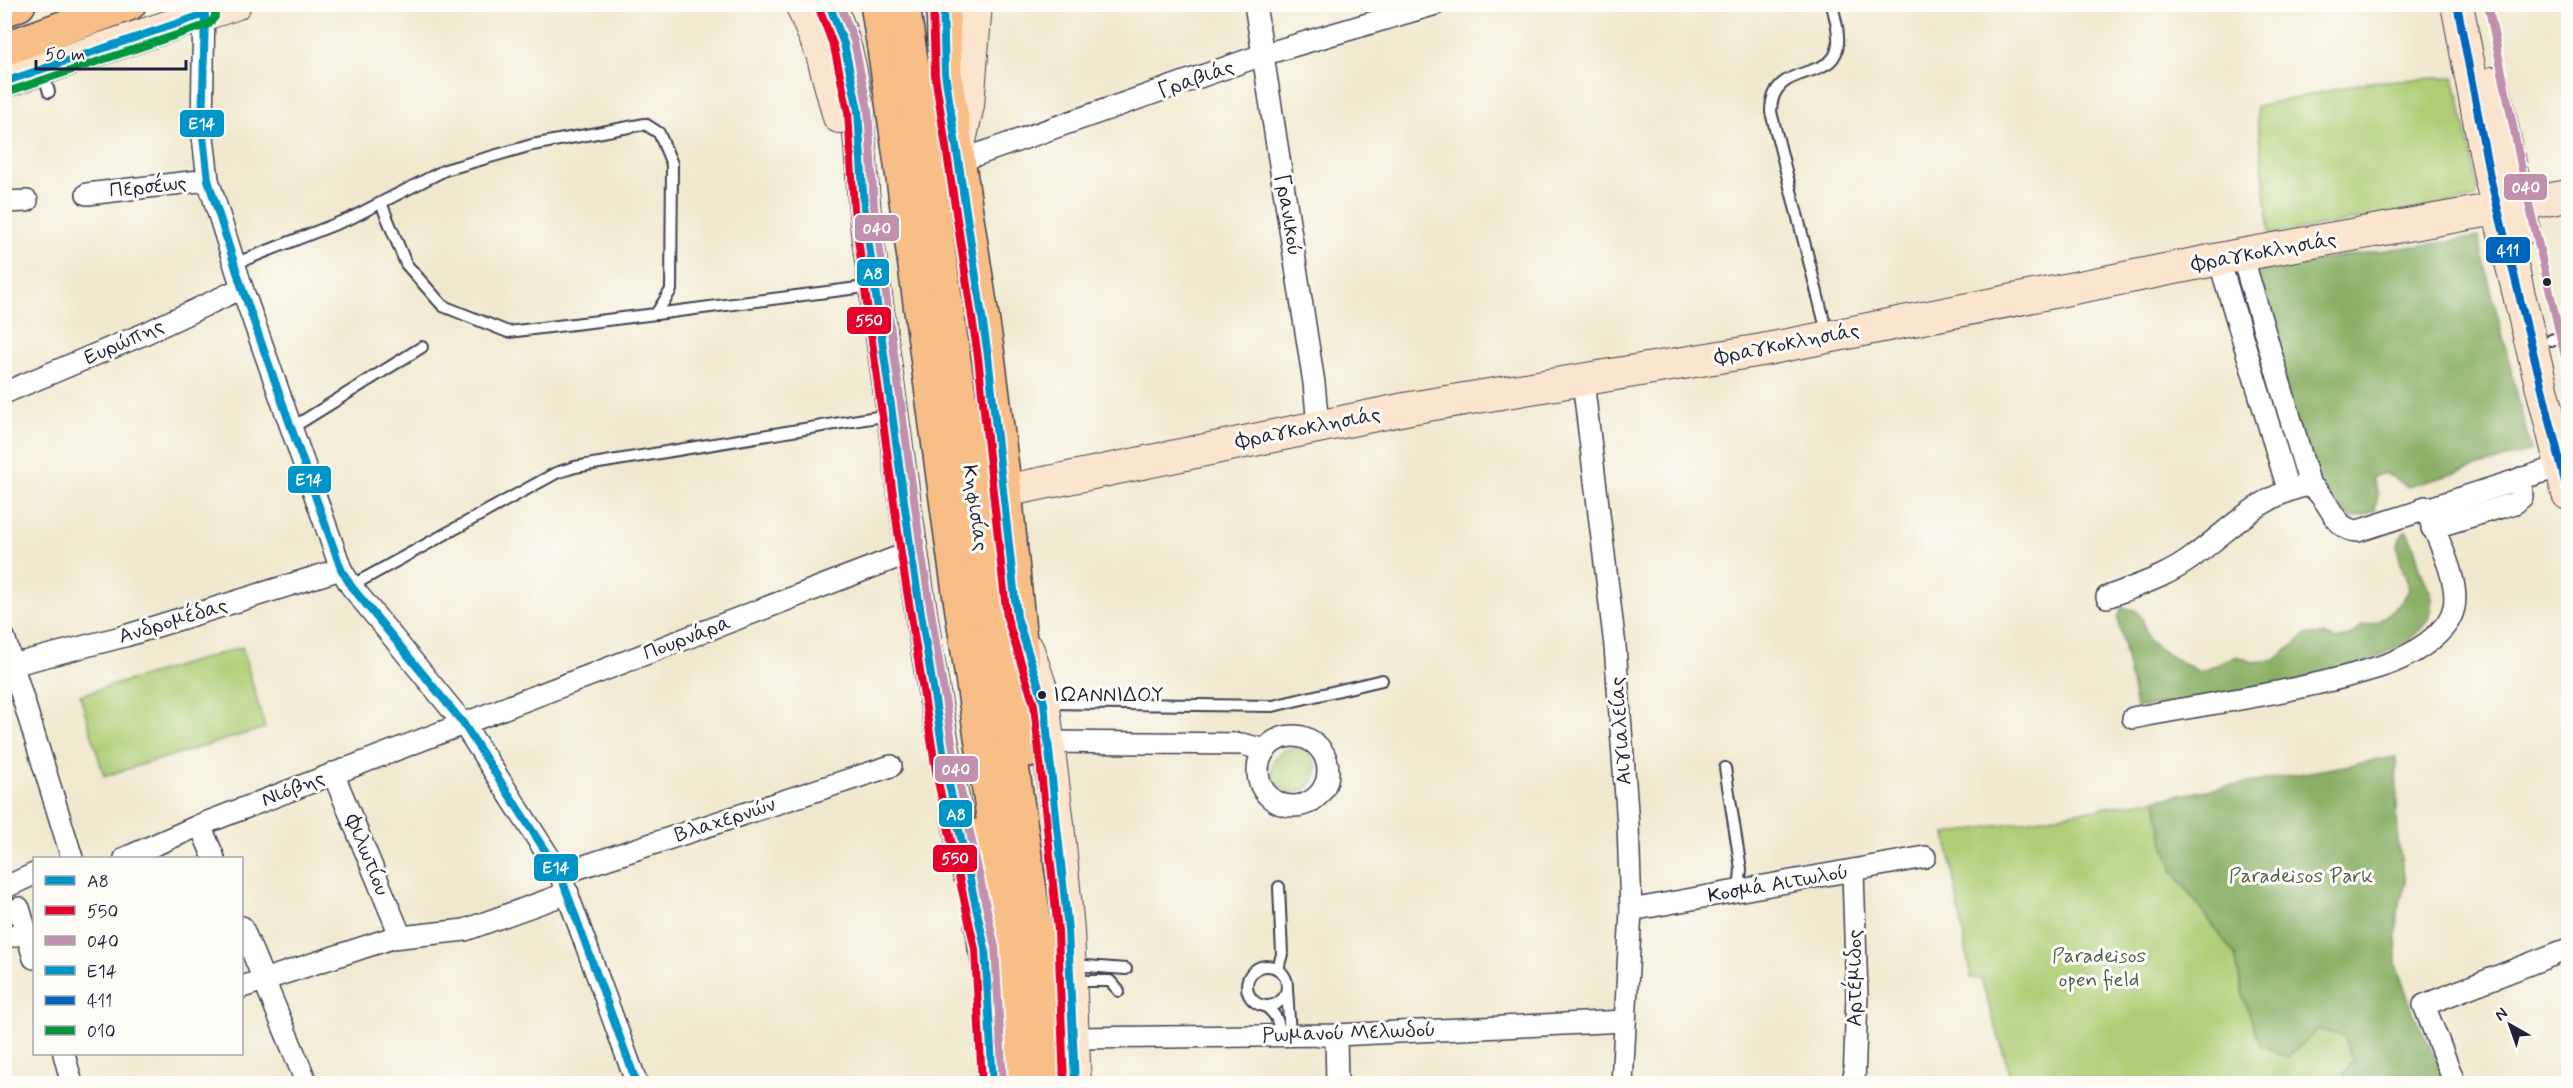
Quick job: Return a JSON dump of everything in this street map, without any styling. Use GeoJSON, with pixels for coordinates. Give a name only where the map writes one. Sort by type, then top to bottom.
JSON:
{"type":"FeatureCollection","features":[{"type":"Feature","properties":{"kind":"main road"},"geometry":{"type":"LineString","coordinates":[[4,10],[19,4]]}},
{"type":"Feature","properties":{"kind":"main road"},"geometry":{"type":"LineString","coordinates":[[4,50],[129,4]]}},
{"type":"Feature","properties":{"kind":"main road","name":"Κηφισίας"},"geometry":{"type":"LineString","coordinates":[[943,4],[945,73],[959,156],[1005,491],[1041,839],[1061,976],[1051,1083]]}},
{"type":"Feature","properties":{"kind":"main road","name":"Κηφισίας"},"geometry":{"type":"LineString","coordinates":[[897,7],[954,560],[999,851],[1011,943],[1024,1083]]}},
{"type":"Feature","properties":{"kind":"main road","name":"Κηφισίας"},"geometry":{"type":"LineString","coordinates":[[897,7],[1061,976]]}},
{"type":"Feature","properties":{"kind":"main road"},"geometry":{"type":"LineString","coordinates":[[954,560],[985,948]]}},
{"type":"Feature","properties":{"kind":"street"},"geometry":{"type":"LineString","coordinates":[[4,82],[46,80],[204,9],[236,4]]}},
{"type":"Feature","properties":{"kind":"street"},"geometry":{"type":"LineString","coordinates":[[801,4],[822,54],[864,208]]}},
{"type":"Feature","properties":{"kind":"street"},"geometry":{"type":"LineString","coordinates":[[830,4],[844,44],[858,110],[862,142],[864,208],[894,414],[911,552],[947,775],[985,948],[993,1083]]}},
{"type":"Feature","properties":{"kind":"street"},"geometry":{"type":"LineString","coordinates":[[959,156],[968,105],[976,4]]}},
{"type":"Feature","properties":{"kind":"street","name":"Γρανικού"},"geometry":{"type":"LineString","coordinates":[[1255,4],[1314,382],[1318,426]]}},
{"type":"Feature","properties":{"kind":"street","name":"Γραβιάς"},"geometry":{"type":"LineString","coordinates":[[959,156],[1262,55],[1436,4]]}},
{"type":"Feature","properties":{"kind":"street"},"geometry":{"type":"LineString","coordinates":[[2457,4],[2509,209],[2560,337],[2568,412]]}},
{"type":"Feature","properties":{"kind":"street"},"geometry":{"type":"LineString","coordinates":[[2230,258],[2310,485],[2328,502],[2339,524],[2352,530],[2364,529],[2425,507],[2521,478],[2564,480],[2509,209],[2477,4]]}},
{"type":"Feature","properties":{"kind":"street"},"geometry":{"type":"LineString","coordinates":[[204,9],[202,128],[208,180],[290,429],[346,577],[463,723],[564,884],[637,1083]]}},
{"type":"Feature","properties":{"kind":"street","name":"Περσέως"},"geometry":{"type":"LineString","coordinates":[[87,194],[208,180]]}},
{"type":"Feature","properties":{"kind":"street","name":"Φραγκοκλησιάς"},"geometry":{"type":"LineString","coordinates":[[1005,491],[1410,408],[1583,381],[2230,258],[2509,209],[2568,196]]}},
{"type":"Feature","properties":{"kind":"street"},"geometry":{"type":"LineString","coordinates":[[4,202],[27,201]]}},
{"type":"Feature","properties":{"kind":"street"},"geometry":{"type":"LineString","coordinates":[[2230,258],[2288,489]]}},
{"type":"Feature","properties":{"kind":"street","name":"Ευρώπης"},"geometry":{"type":"LineString","coordinates":[[4,393],[144,334],[242,288]]}},
{"type":"Feature","properties":{"kind":"street","name":"Αιγιαλείας"},"geometry":{"type":"LineString","coordinates":[[1583,381],[1615,646],[1631,910],[1622,1083]]}},
{"type":"Feature","properties":{"kind":"street"},"geometry":{"type":"LineString","coordinates":[[2432,528],[2515,503],[2522,496],[2521,478]]}},
{"type":"Feature","properties":{"kind":"street"},"geometry":{"type":"LineString","coordinates":[[2107,597],[2160,576],[2193,557],[2238,519],[2288,489],[2310,485]]}},
{"type":"Feature","properties":{"kind":"street"},"geometry":{"type":"LineString","coordinates":[[2133,717],[2327,681],[2381,667],[2427,644],[2446,626],[2454,609],[2456,590],[2425,507]]}},
{"type":"Feature","properties":{"kind":"street","name":"Πουρνάρα"},"geometry":{"type":"LineString","coordinates":[[463,723],[911,552]]}},
{"type":"Feature","properties":{"kind":"street","name":"Ανδρομέδας"},"geometry":{"type":"LineString","coordinates":[[9,667],[346,577]]}},
{"type":"Feature","properties":{"kind":"street","name":"Κηφισίας"},"geometry":{"type":"LineString","coordinates":[[1017,616],[1044,703],[1058,824],[1061,976],[1074,1038],[1075,1083]]}},
{"type":"Feature","properties":{"kind":"street"},"geometry":{"type":"LineString","coordinates":[[4,637],[9,667],[69,857]]}},
{"type":"Feature","properties":{"kind":"street","name":"Νιόβης"},"geometry":{"type":"LineString","coordinates":[[127,857],[200,825],[463,723]]}},
{"type":"Feature","properties":{"kind":"street"},"geometry":{"type":"LineString","coordinates":[[1048,741],[1242,744],[1265,750]]}},
{"type":"Feature","properties":{"kind":"street","name":"Βλαχερνών"},"geometry":{"type":"LineString","coordinates":[[243,987],[400,937],[465,930],[564,884],[891,766]]}},
{"type":"Feature","properties":{"kind":"street","name":"Φιλωτίου"},"geometry":{"type":"LineString","coordinates":[[333,773],[400,937]]}},
{"type":"Feature","properties":{"kind":"street"},"geometry":{"type":"LineString","coordinates":[[200,825],[214,857]]}},
{"type":"Feature","properties":{"kind":"street","name":"Κοσμά Αιτωλού"},"geometry":{"type":"LineString","coordinates":[[1631,910],[1853,872],[1925,857]]}},
{"type":"Feature","properties":{"kind":"street","name":"Αρτέμιδος"},"geometry":{"type":"LineString","coordinates":[[1853,872],[1857,995],[1854,1083]]}},
{"type":"Feature","properties":{"kind":"street"},"geometry":{"type":"LineString","coordinates":[[4,888],[33,874]]}},
{"type":"Feature","properties":{"kind":"street"},"geometry":{"type":"LineString","coordinates":[[19,907],[33,955]]}},
{"type":"Feature","properties":{"kind":"street"},"geometry":{"type":"LineString","coordinates":[[243,930],[307,1083]]}},
{"type":"Feature","properties":{"kind":"street"},"geometry":{"type":"LineString","coordinates":[[4,938],[26,932]]}},
{"type":"Feature","properties":{"kind":"street"},"geometry":{"type":"LineString","coordinates":[[2455,1083],[2424,1005],[2568,949]]}},
{"type":"Feature","properties":{"kind":"street","name":"Ρωμανού Μελωδού"},"geometry":{"type":"LineString","coordinates":[[1074,1038],[1336,1035],[1625,1021]]}},
{"type":"Feature","properties":{"kind":"street"},"geometry":{"type":"LineString","coordinates":[[1336,1035],[1337,1083]]}},
{"type":"Feature","properties":{"kind":"street"},"geometry":{"type":"LineString","coordinates":[[65,1055],[72,1083]]}},
{"type":"Feature","properties":{"kind":"lane"},"geometry":{"type":"LineString","coordinates":[[1828,336],[1771,112],[1771,98],[1784,80],[1820,69],[1831,60],[1837,50],[1839,38],[1832,4]]}},
{"type":"Feature","properties":{"kind":"lane"},"geometry":{"type":"LineString","coordinates":[[234,264],[351,218],[445,170],[532,145],[645,123],[659,133],[672,164],[671,290],[656,314]]}},
{"type":"Feature","properties":{"kind":"lane"},"geometry":{"type":"LineString","coordinates":[[381,203],[406,264],[443,306],[507,332],[875,286]]}},
{"type":"Feature","properties":{"kind":"lane"},"geometry":{"type":"LineString","coordinates":[[290,429],[422,347]]}},
{"type":"Feature","properties":{"kind":"lane"},"geometry":{"type":"LineString","coordinates":[[346,577],[556,473],[575,467],[596,461],[894,414]]}},
{"type":"Feature","properties":{"kind":"lane"},"geometry":{"type":"LineString","coordinates":[[1044,703],[1273,706],[1382,680]]}},
{"type":"Feature","properties":{"kind":"lane"},"geometry":{"type":"LineString","coordinates":[[1725,768],[1741,869],[1739,891]]}},
{"type":"Feature","properties":{"kind":"lane"},"geometry":{"type":"LineString","coordinates":[[1278,969],[1282,954],[1280,887]]}},
{"type":"Feature","properties":{"kind":"lane"},"geometry":{"type":"LineString","coordinates":[[1263,967],[1278,969],[1283,974],[1287,989],[1285,1035],[1274,1012],[1251,998],[1248,983],[1250,976],[1263,967]]}},
{"type":"Feature","properties":{"kind":"lane"},"geometry":{"type":"LineString","coordinates":[[1061,976],[1126,969]]}},
{"type":"Feature","properties":{"kind":"lane"},"geometry":{"type":"LineString","coordinates":[[1061,976],[1110,981],[1119,991]]}},
{"type":"Feature","properties":{"kind":"lane"},"geometry":{"type":"LineString","coordinates":[[1265,1006],[1279,1002],[1287,989]]}},
{"type":"Feature","properties":{"kind":"green space"},"geometry":{"type":"Polygon","coordinates":[[[2454,77],[2478,185],[2476,198],[2270,235],[2256,107],[2368,82],[2454,77]]]}},
{"type":"Feature","properties":{"kind":"green space"},"geometry":{"type":"Polygon","coordinates":[[[2478,237],[2531,451],[2408,487],[2385,473],[2371,477],[2378,494],[2375,511],[2351,519],[2322,488],[2312,473],[2252,269],[2478,237]]]}},
{"type":"Feature","properties":{"kind":"green space"},"geometry":{"type":"Polygon","coordinates":[[[2406,530],[2433,604],[2428,619],[2409,640],[2378,657],[2339,671],[2249,691],[2136,708],[2118,617],[2122,608],[2135,610],[2143,622],[2151,643],[2200,672],[2237,656],[2253,662],[2275,660],[2306,635],[2323,635],[2336,640],[2352,635],[2362,625],[2377,623],[2401,602],[2409,590],[2398,551],[2398,543],[2406,530]]]}},
{"type":"Feature","properties":{"kind":"green space"},"geometry":{"type":"Polygon","coordinates":[[[242,647],[265,728],[104,776],[80,695],[242,647]]]}},
{"type":"Feature","properties":{"kind":"green space"},"geometry":{"type":"Polygon","coordinates":[[[1294,748],[1303,749],[1310,754],[1315,761],[1315,779],[1310,786],[1303,791],[1294,792],[1285,791],[1278,786],[1273,779],[1272,770],[1273,761],[1278,754],[1285,749],[1294,748]]]}},
{"type":"Feature","properties":{"kind":"green space","name":"Paradeisos Park"},"geometry":{"type":"Polygon","coordinates":[[[2396,757],[2398,843],[2406,884],[2397,911],[2396,965],[2414,1014],[2447,1083],[2339,1083],[2353,1061],[2343,1036],[2319,1029],[2287,1057],[2261,1045],[2243,996],[2235,955],[2173,871],[2162,836],[2156,799],[2396,757]]]}},
{"type":"Feature","properties":{"kind":"green space","name":"Paradeisos open field"},"geometry":{"type":"Polygon","coordinates":[[[2156,799],[2162,836],[2173,871],[2235,955],[2243,996],[2261,1045],[2287,1056],[2319,1029],[2343,1036],[2353,1061],[2339,1083],[1976,1083],[2011,1077],[1981,979],[1971,978],[1946,834],[2156,799]]]}},
{"type":"Feature","properties":{"kind":"transit line","name":"010"},"geometry":{"type":"LineString","coordinates":[[7,92],[209,24],[215,17],[215,4]]}},
{"type":"Feature","properties":{"kind":"transit line","name":"A8"},"geometry":{"type":"LineString","coordinates":[[829,4],[844,44],[858,110],[864,208],[911,552],[947,775],[985,948],[993,1084]]}},
{"type":"Feature","properties":{"kind":"transit line","name":"040"},"geometry":{"type":"LineString","coordinates":[[840,4],[854,41],[868,109],[874,207],[921,550],[957,773],[995,947],[1003,1083]]}},
{"type":"Feature","properties":{"kind":"transit line","name":"550"},"geometry":{"type":"LineString","coordinates":[[933,4],[935,75],[978,357],[1007,618],[1034,705],[1058,931],[1064,1084]]}},
{"type":"Feature","properties":{"kind":"transit line","name":"A8"},"geometry":{"type":"LineString","coordinates":[[943,4],[945,73],[988,356],[1017,617],[1044,703],[1068,930],[1075,1084]]}},
{"type":"Feature","properties":{"kind":"transit line","name":"411"},"geometry":{"type":"LineString","coordinates":[[2457,4],[2490,177],[2568,494]]}},
{"type":"Feature","properties":{"kind":"transit line","name":"040"},"geometry":{"type":"LineString","coordinates":[[2488,4],[2529,204],[2568,369]]}},
{"type":"Feature","properties":{"kind":"transit line","name":"550"},"geometry":{"type":"LineString","coordinates":[[819,8],[834,47],[848,112],[854,209],[901,554],[937,777],[975,949],[982,1084]]}},
{"type":"Feature","properties":{"kind":"transit line","name":"Ε14"},"geometry":{"type":"LineString","coordinates":[[4,82],[205,14],[202,128],[208,180],[242,288],[341,569],[351,586],[463,723],[560,874],[637,1084]]}},
{"type":"Feature","properties":{"kind":"place","name":"ΙΩΑΝΝΙΔΟΥ"},"geometry":{"type":"Point","coordinates":[1042,695]}}]}
